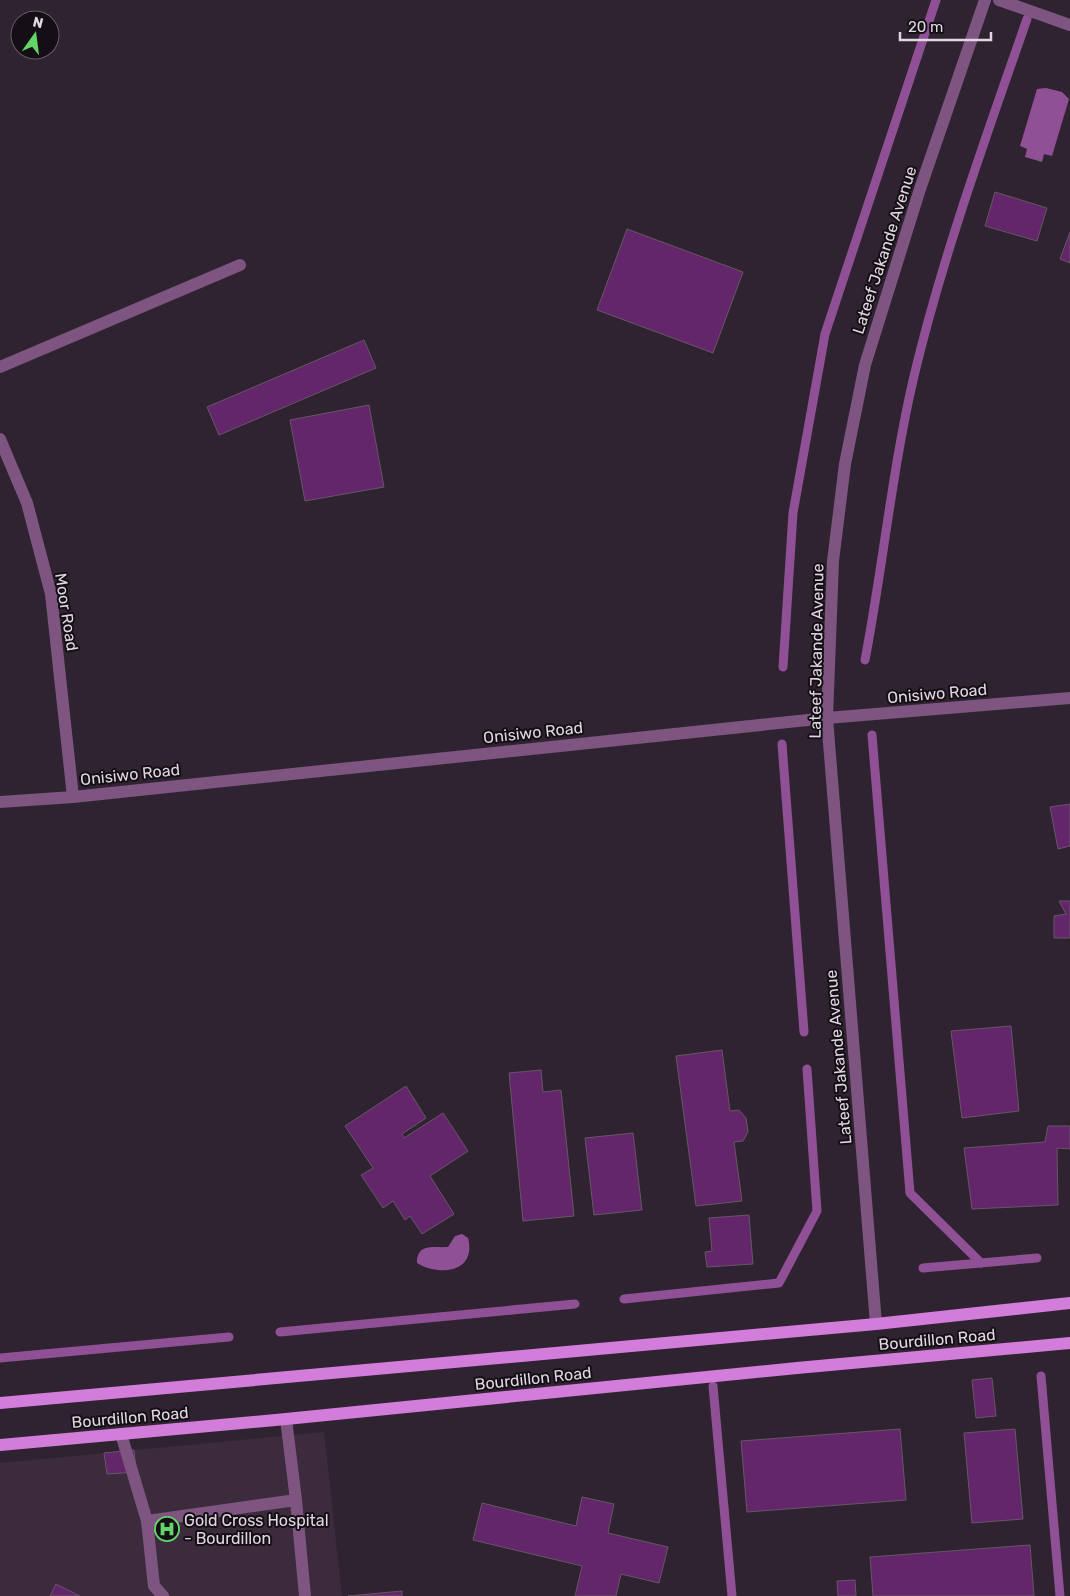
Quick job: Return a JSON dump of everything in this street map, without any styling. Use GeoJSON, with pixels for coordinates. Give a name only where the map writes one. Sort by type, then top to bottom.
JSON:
{"type":"FeatureCollection","features":[{"type":"Feature","properties":{"kind":"main road","name":"Bourdillon Road"},"geometry":{"type":"LineString","coordinates":[[0,1403],[876,1324],[1070,1303]]}},
{"type":"Feature","properties":{"kind":"main road","name":"Bourdillon Road"},"geometry":{"type":"LineString","coordinates":[[0,1445],[1070,1343]]}},
{"type":"Feature","properties":{"kind":"street","name":"Lateef Jakande Avenue"},"geometry":{"type":"LineString","coordinates":[[876,1324],[827,718],[833,562],[845,464],[865,366],[920,189],[985,0]]}},
{"type":"Feature","properties":{"kind":"street"},"geometry":{"type":"LineString","coordinates":[[999,0],[1070,25]]}},
{"type":"Feature","properties":{"kind":"street"},"geometry":{"type":"LineString","coordinates":[[0,367],[240,265]]}},
{"type":"Feature","properties":{"kind":"street","name":"Moor Road"},"geometry":{"type":"LineString","coordinates":[[0,438],[27,503],[51,594],[73,797]]}},
{"type":"Feature","properties":{"kind":"street","name":"Onisiwo Road"},"geometry":{"type":"LineString","coordinates":[[0,802],[73,797],[827,718],[1070,698]]}},
{"type":"Feature","properties":{"kind":"street"},"geometry":{"type":"LineString","coordinates":[[286,1419],[305,1596]]}},
{"type":"Feature","properties":{"kind":"street"},"geometry":{"type":"LineString","coordinates":[[121,1434],[147,1521],[154,1586],[163,1596]]}},
{"type":"Feature","properties":{"kind":"street"},"geometry":{"type":"LineString","coordinates":[[147,1521],[296,1500]]}},
{"type":"Feature","properties":{"kind":"shaded area"},"geometry":{"type":"Polygon","coordinates":[[[1046,88],[1062,92],[1069,99],[1052,156],[1044,154],[1042,162],[1025,157],[1027,149],[1020,146],[1037,89],[1046,88]]]}},
{"type":"Feature","properties":{"kind":"shaded area"},"geometry":{"type":"Polygon","coordinates":[[[462,1234],[468,1238],[469,1249],[467,1258],[462,1265],[446,1270],[436,1270],[417,1263],[420,1252],[423,1249],[448,1247],[455,1236],[462,1234]]]}},
{"type":"Feature","properties":{"kind":"shaded area","name":"Gold Cross Hospital - Bourdillon"},"geometry":{"type":"Polygon","coordinates":[[[324,1432],[342,1596],[0,1596],[0,1463],[324,1432]]]}},
{"type":"Feature","properties":{"kind":"building"},"geometry":{"type":"Polygon","coordinates":[[[995,192],[1047,208],[1037,241],[985,226],[995,192]]]}},
{"type":"Feature","properties":{"kind":"building"},"geometry":{"type":"Polygon","coordinates":[[[627,229],[743,272],[713,353],[597,310],[627,229]]]}},
{"type":"Feature","properties":{"kind":"building"},"geometry":{"type":"Polygon","coordinates":[[[1070,232],[1070,263],[1060,259],[1070,232]]]}},
{"type":"Feature","properties":{"kind":"building"},"geometry":{"type":"Polygon","coordinates":[[[364,340],[376,368],[219,435],[207,407],[364,340]]]}},
{"type":"Feature","properties":{"kind":"building"},"geometry":{"type":"Polygon","coordinates":[[[369,405],[384,487],[305,501],[290,420],[369,405]]]}},
{"type":"Feature","properties":{"kind":"building"},"geometry":{"type":"Polygon","coordinates":[[[1070,804],[1070,846],[1058,849],[1050,807],[1070,804]]]}},
{"type":"Feature","properties":{"kind":"building"},"geometry":{"type":"Polygon","coordinates":[[[1059,901],[1070,901],[1070,938],[1054,938],[1054,916],[1066,914],[1059,901]]]}},
{"type":"Feature","properties":{"kind":"building"},"geometry":{"type":"Polygon","coordinates":[[[1011,1026],[1019,1111],[962,1118],[951,1031],[1011,1026]]]}},
{"type":"Feature","properties":{"kind":"building"},"geometry":{"type":"Polygon","coordinates":[[[722,1050],[730,1111],[739,1110],[746,1118],[748,1132],[743,1141],[734,1142],[742,1201],[696,1206],[676,1056],[722,1050]]]}},
{"type":"Feature","properties":{"kind":"building"},"geometry":{"type":"Polygon","coordinates":[[[541,1070],[543,1092],[561,1090],[574,1216],[523,1221],[509,1073],[541,1070]]]}},
{"type":"Feature","properties":{"kind":"building"},"geometry":{"type":"Polygon","coordinates":[[[406,1086],[426,1118],[402,1134],[404,1138],[443,1113],[468,1151],[430,1176],[454,1214],[422,1234],[410,1216],[405,1220],[393,1201],[383,1208],[361,1175],[373,1168],[345,1126],[406,1086]]]}},
{"type":"Feature","properties":{"kind":"building"},"geometry":{"type":"Polygon","coordinates":[[[1048,1126],[1070,1126],[1070,1149],[1057,1148],[1058,1205],[972,1209],[964,1148],[1045,1142],[1048,1126]]]}},
{"type":"Feature","properties":{"kind":"building"},"geometry":{"type":"Polygon","coordinates":[[[633,1133],[642,1210],[594,1215],[585,1138],[633,1133]]]}},
{"type":"Feature","properties":{"kind":"building"},"geometry":{"type":"Polygon","coordinates":[[[749,1215],[753,1264],[707,1267],[705,1252],[712,1251],[709,1218],[749,1215]]]}},
{"type":"Feature","properties":{"kind":"building"},"geometry":{"type":"Polygon","coordinates":[[[992,1378],[996,1416],[976,1418],[972,1380],[992,1378]]]}},
{"type":"Feature","properties":{"kind":"building"},"geometry":{"type":"Polygon","coordinates":[[[900,1429],[906,1500],[747,1512],[741,1441],[900,1429]]]}},
{"type":"Feature","properties":{"kind":"building"},"geometry":{"type":"Polygon","coordinates":[[[1015,1429],[1023,1519],[972,1523],[964,1433],[1015,1429]]]}},
{"type":"Feature","properties":{"kind":"building"},"geometry":{"type":"Polygon","coordinates":[[[134,1450],[136,1472],[107,1474],[104,1453],[134,1450]]]}},
{"type":"Feature","properties":{"kind":"building"},"geometry":{"type":"Polygon","coordinates":[[[582,1497],[614,1504],[608,1533],[668,1547],[659,1583],[621,1574],[616,1596],[575,1596],[582,1566],[473,1540],[482,1503],[576,1526],[582,1497]]]}},
{"type":"Feature","properties":{"kind":"building"},"geometry":{"type":"Polygon","coordinates":[[[1030,1545],[1034,1596],[873,1596],[870,1557],[1030,1545]]]}},
{"type":"Feature","properties":{"kind":"building"},"geometry":{"type":"Polygon","coordinates":[[[855,1580],[856,1596],[838,1596],[837,1581],[855,1580]]]}},
{"type":"Feature","properties":{"kind":"building"},"geometry":{"type":"Polygon","coordinates":[[[56,1584],[80,1596],[50,1596],[56,1584]]]}},
{"type":"Feature","properties":{"kind":"building"},"geometry":{"type":"Polygon","coordinates":[[[402,1591],[402,1596],[348,1596],[402,1591]]]}},
{"type":"Feature","properties":{"kind":"waterway"},"geometry":{"type":"LineString","coordinates":[[783,667],[793,513],[825,334],[936,0]]}},
{"type":"Feature","properties":{"kind":"waterway"},"geometry":{"type":"LineString","coordinates":[[865,660],[906,411],[914,376],[952,241],[1027,19]]}},
{"type":"Feature","properties":{"kind":"waterway"},"geometry":{"type":"LineString","coordinates":[[872,735],[910,1193],[981,1263]]}},
{"type":"Feature","properties":{"kind":"waterway"},"geometry":{"type":"LineString","coordinates":[[782,744],[804,1032]]}},
{"type":"Feature","properties":{"kind":"waterway"},"geometry":{"type":"LineString","coordinates":[[624,1299],[779,1283],[817,1211],[807,1069]]}},
{"type":"Feature","properties":{"kind":"waterway"},"geometry":{"type":"LineString","coordinates":[[923,1268],[1037,1258]]}},
{"type":"Feature","properties":{"kind":"waterway"},"geometry":{"type":"LineString","coordinates":[[280,1332],[575,1304]]}},
{"type":"Feature","properties":{"kind":"waterway"},"geometry":{"type":"LineString","coordinates":[[0,1358],[229,1337]]}},
{"type":"Feature","properties":{"kind":"waterway"},"geometry":{"type":"LineString","coordinates":[[1041,1376],[1060,1596]]}},
{"type":"Feature","properties":{"kind":"waterway"},"geometry":{"type":"LineString","coordinates":[[713,1386],[732,1596]]}},
{"type":"Feature","properties":{"kind":"place","name":"Gold Cross Hospital - Bourdillon"},"geometry":{"type":"Point","coordinates":[167,1529]}}]}
